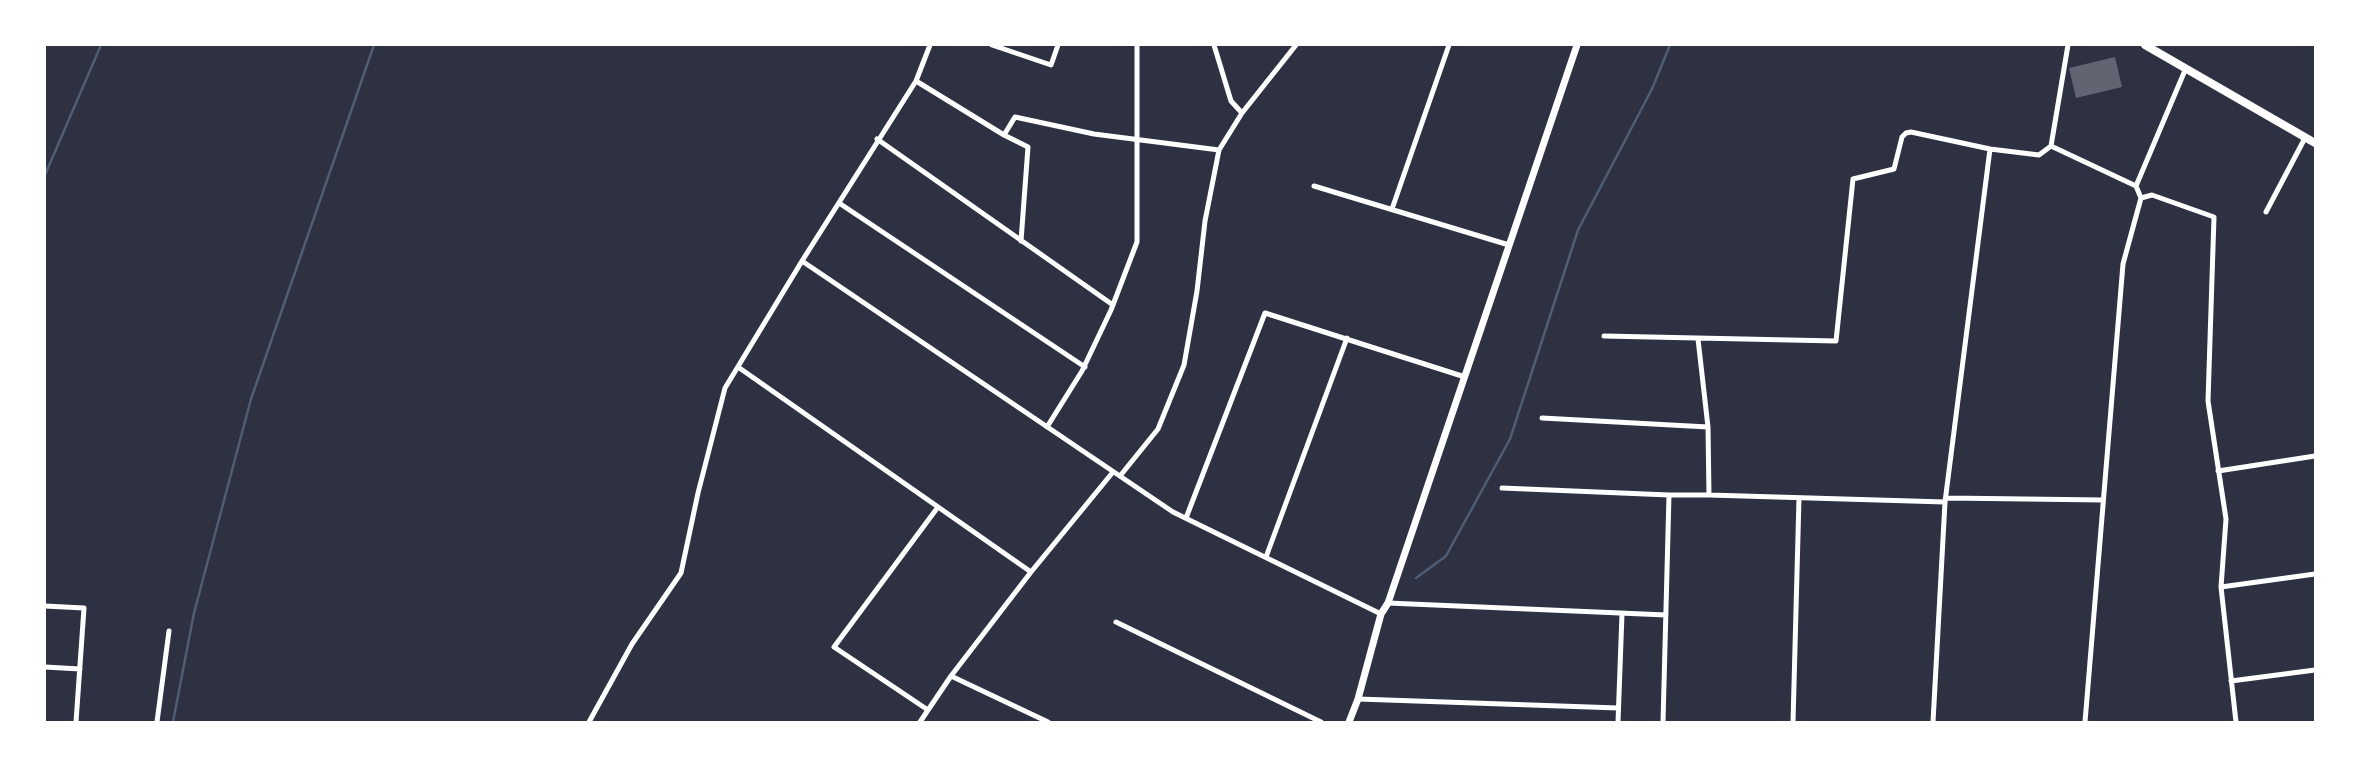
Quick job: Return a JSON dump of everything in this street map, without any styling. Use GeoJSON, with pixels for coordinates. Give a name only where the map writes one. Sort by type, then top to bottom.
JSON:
{"type":"FeatureCollection","features":[{"type":"Feature","properties":{"kind":"highway"},"geometry":{"type":"LineString","coordinates":[[2145,45],[2315,144]]}},
{"type":"Feature","properties":{"kind":"main road"},"geometry":{"type":"LineString","coordinates":[[1349,722],[1358,699],[1382,614],[1388,603],[1577,45]]}},
{"type":"Feature","properties":{"kind":"street"},"geometry":{"type":"LineString","coordinates":[[589,722],[632,644],[681,573],[698,493],[725,388],[877,139],[916,81],[930,45]]}},
{"type":"Feature","properties":{"kind":"street"},"geometry":{"type":"LineString","coordinates":[[992,45],[1051,65],[1058,45]]}},
{"type":"Feature","properties":{"kind":"street"},"geometry":{"type":"LineString","coordinates":[[1047,427],[1084,367],[1113,305],[1137,242],[1137,45]]}},
{"type":"Feature","properties":{"kind":"street"},"geometry":{"type":"LineString","coordinates":[[1214,45],[1231,101],[1242,113]]}},
{"type":"Feature","properties":{"kind":"street"},"geometry":{"type":"LineString","coordinates":[[1120,476],[1158,429],[1184,365],[1197,291],[1205,221],[1218,150],[1242,113],[1296,45]]}},
{"type":"Feature","properties":{"kind":"street"},"geometry":{"type":"LineString","coordinates":[[1392,209],[1449,45]]}},
{"type":"Feature","properties":{"kind":"street"},"geometry":{"type":"LineString","coordinates":[[1604,336],[1836,341],[1853,179],[1894,169],[1902,137],[1906,133],[1911,132],[1990,149],[2039,155],[2051,146],[2068,45]]}},
{"type":"Feature","properties":{"kind":"street"},"geometry":{"type":"LineString","coordinates":[[2136,186],[2186,68]]}},
{"type":"Feature","properties":{"kind":"street"},"geometry":{"type":"LineString","coordinates":[[916,81],[1004,135],[1028,147],[1021,241]]}},
{"type":"Feature","properties":{"kind":"street"},"geometry":{"type":"LineString","coordinates":[[1004,135],[1015,117],[1056,128],[1218,150]]}},
{"type":"Feature","properties":{"kind":"street"},"geometry":{"type":"LineString","coordinates":[[2266,212],[2305,138]]}},
{"type":"Feature","properties":{"kind":"street"},"geometry":{"type":"LineString","coordinates":[[877,139],[1113,305]]}},
{"type":"Feature","properties":{"kind":"street"},"geometry":{"type":"LineString","coordinates":[[2051,146],[2136,186],[2141,198],[2123,264],[2085,722]]}},
{"type":"Feature","properties":{"kind":"street"},"geometry":{"type":"LineString","coordinates":[[1933,722],[1946,500],[1990,149]]}},
{"type":"Feature","properties":{"kind":"street"},"geometry":{"type":"LineString","coordinates":[[1314,186],[1509,245]]}},
{"type":"Feature","properties":{"kind":"street"},"geometry":{"type":"LineString","coordinates":[[2141,198],[2152,195],[2214,217],[2208,401],[2226,519],[2221,587],[2236,722]]}},
{"type":"Feature","properties":{"kind":"street"},"geometry":{"type":"LineString","coordinates":[[839,203],[1084,367]]}},
{"type":"Feature","properties":{"kind":"street"},"geometry":{"type":"LineString","coordinates":[[802,261],[1113,472],[1186,518],[1382,614]]}},
{"type":"Feature","properties":{"kind":"street"},"geometry":{"type":"LineString","coordinates":[[1186,518],[1265,313],[1465,377]]}},
{"type":"Feature","properties":{"kind":"street"},"geometry":{"type":"LineString","coordinates":[[1266,557],[1346,338]]}},
{"type":"Feature","properties":{"kind":"street"},"geometry":{"type":"LineString","coordinates":[[1698,339],[1708,427],[1709,495]]}},
{"type":"Feature","properties":{"kind":"street"},"geometry":{"type":"LineString","coordinates":[[738,367],[1031,572]]}},
{"type":"Feature","properties":{"kind":"street"},"geometry":{"type":"LineString","coordinates":[[1542,418],[1708,427]]}},
{"type":"Feature","properties":{"kind":"street"},"geometry":{"type":"LineString","coordinates":[[2218,471],[2315,456]]}},
{"type":"Feature","properties":{"kind":"street"},"geometry":{"type":"LineString","coordinates":[[920,722],[951,676],[1031,572],[1113,472]]}},
{"type":"Feature","properties":{"kind":"street"},"geometry":{"type":"LineString","coordinates":[[1502,488],[1799,498],[2103,500]]}},
{"type":"Feature","properties":{"kind":"street"},"geometry":{"type":"LineString","coordinates":[[1663,722],[1669,495]]}},
{"type":"Feature","properties":{"kind":"street"},"geometry":{"type":"LineString","coordinates":[[1793,722],[1799,498]]}},
{"type":"Feature","properties":{"kind":"street"},"geometry":{"type":"LineString","coordinates":[[928,710],[834,647],[938,507]]}},
{"type":"Feature","properties":{"kind":"street"},"geometry":{"type":"LineString","coordinates":[[2221,587],[2315,574]]}},
{"type":"Feature","properties":{"kind":"street"},"geometry":{"type":"LineString","coordinates":[[1388,603],[1666,615]]}},
{"type":"Feature","properties":{"kind":"street"},"geometry":{"type":"LineString","coordinates":[[45,606],[84,608],[76,722]]}},
{"type":"Feature","properties":{"kind":"street"},"geometry":{"type":"LineString","coordinates":[[1618,722],[1622,614]]}},
{"type":"Feature","properties":{"kind":"street"},"geometry":{"type":"LineString","coordinates":[[1116,622],[1321,722]]}},
{"type":"Feature","properties":{"kind":"street"},"geometry":{"type":"LineString","coordinates":[[157,722],[169,632]]}},
{"type":"Feature","properties":{"kind":"street"},"geometry":{"type":"LineString","coordinates":[[45,667],[80,669]]}},
{"type":"Feature","properties":{"kind":"street"},"geometry":{"type":"LineString","coordinates":[[2232,681],[2315,670]]}},
{"type":"Feature","properties":{"kind":"street"},"geometry":{"type":"LineString","coordinates":[[951,676],[1048,722]]}},
{"type":"Feature","properties":{"kind":"street"},"geometry":{"type":"LineString","coordinates":[[1358,699],[1618,708]]}},
{"type":"Feature","properties":{"kind":"building"},"geometry":{"type":"Polygon","coordinates":[[[2115,57],[2122,87],[2076,98],[2069,68],[2115,57]]]}},
{"type":"Feature","properties":{"kind":"waterway"},"geometry":{"type":"LineString","coordinates":[[45,175],[101,45]]}},
{"type":"Feature","properties":{"kind":"waterway"},"geometry":{"type":"LineString","coordinates":[[173,722],[194,613],[251,399],[374,45]]}},
{"type":"Feature","properties":{"kind":"waterway"},"geometry":{"type":"LineString","coordinates":[[1416,578],[1446,556],[1510,439],[1578,230],[1652,89],[1670,45]]}}]}
